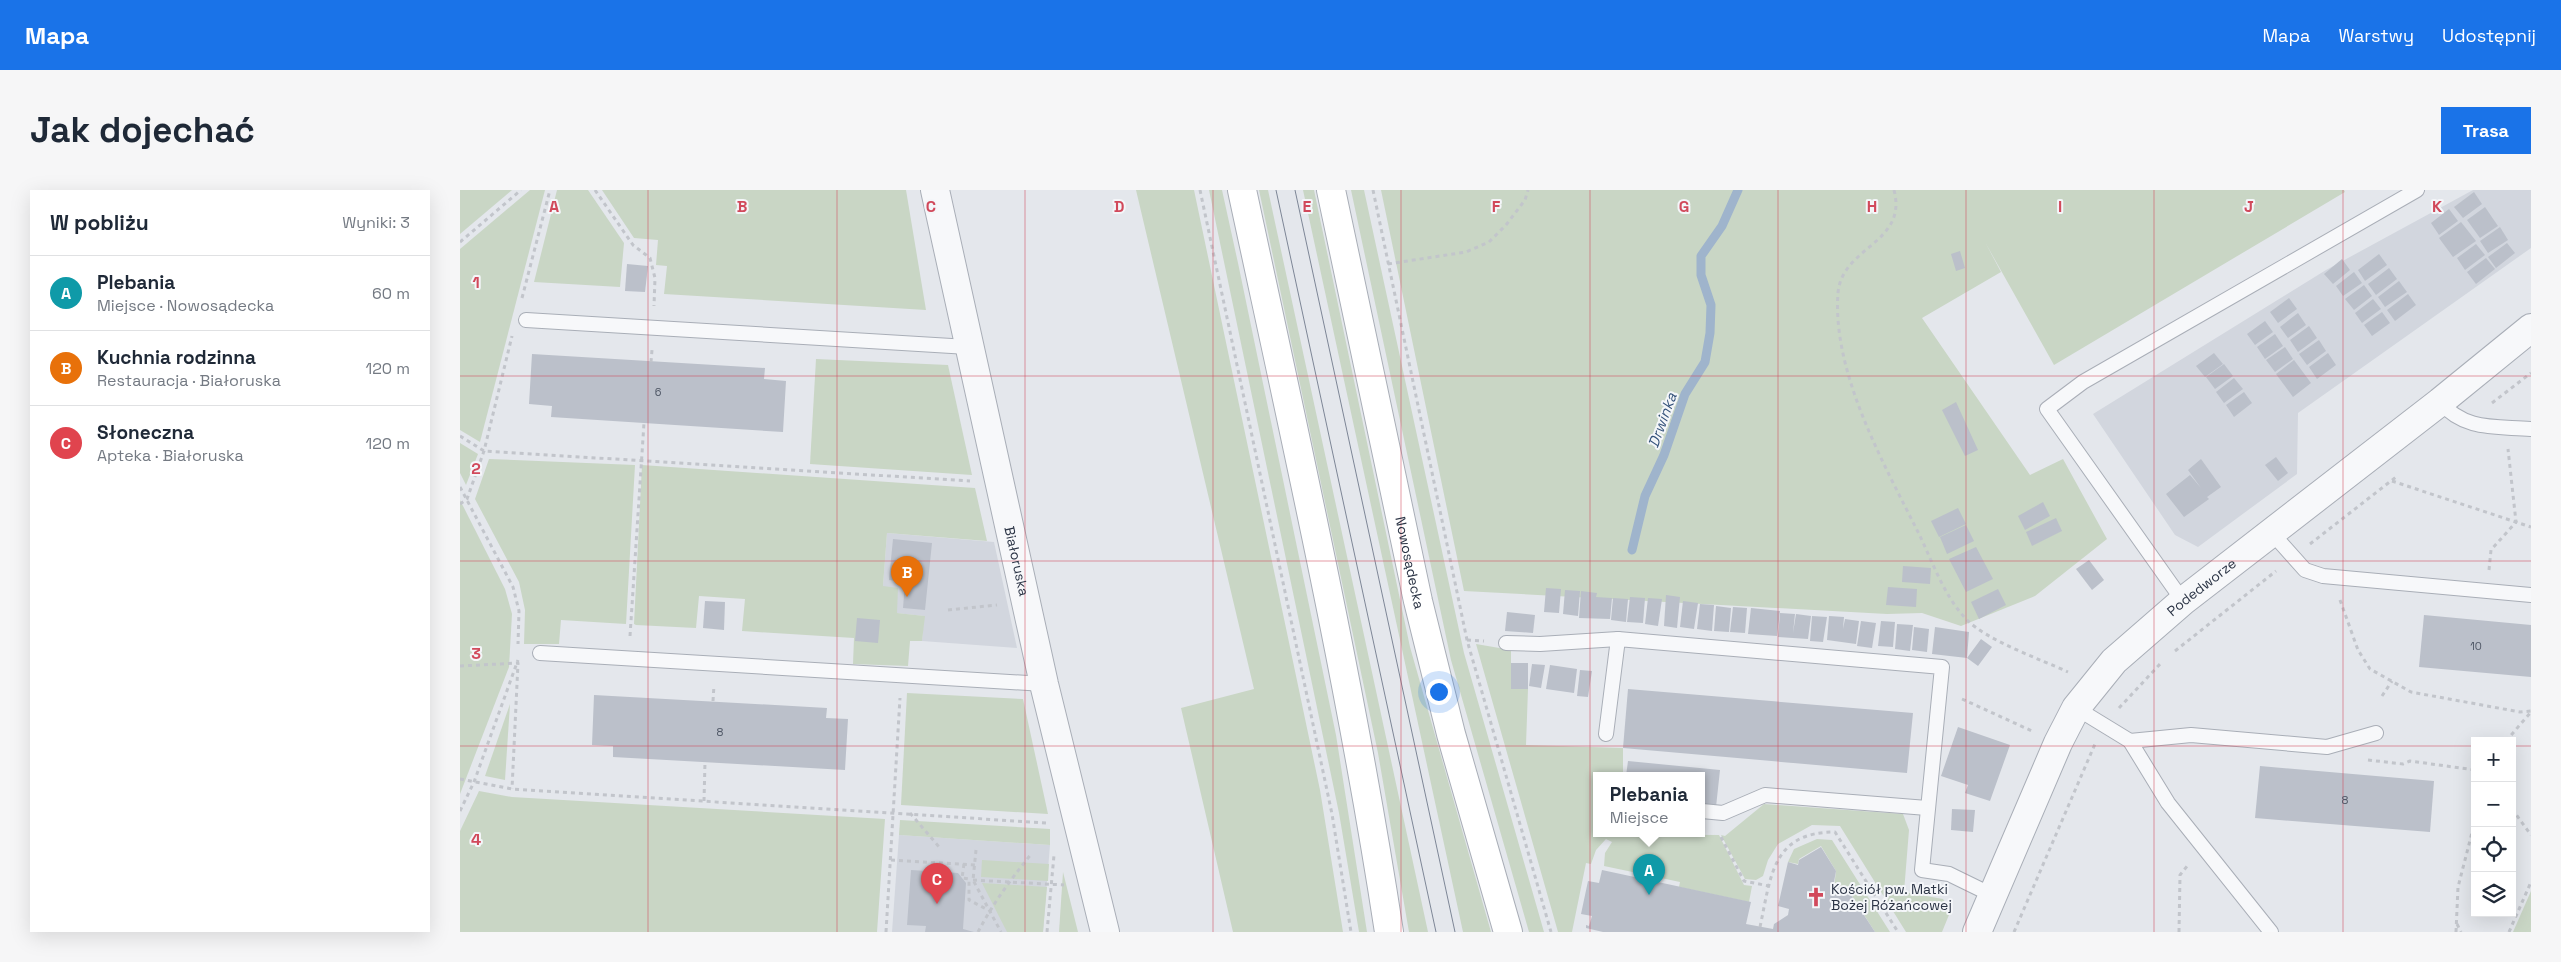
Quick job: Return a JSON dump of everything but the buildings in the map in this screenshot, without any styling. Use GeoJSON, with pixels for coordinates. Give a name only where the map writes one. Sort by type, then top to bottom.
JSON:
{"type":"FeatureCollection","features":[{"type":"Feature","properties":{"kind":"main road"},"geometry":{"type":"LineString","coordinates":[[1242,190],[1349,699],[1368,795],[1389,932]]}},
{"type":"Feature","properties":{"kind":"main road","name":"Nowosądecka"},"geometry":{"type":"LineString","coordinates":[[1331,190],[1418,601],[1451,734],[1508,932]]}},
{"type":"Feature","properties":{"kind":"street","name":"Białoruska"},"geometry":{"type":"LineString","coordinates":[[935,190],[968,347],[1044,684],[1105,932]]}},
{"type":"Feature","properties":{"kind":"street","name":"Podedworze"},"geometry":{"type":"LineString","coordinates":[[1977,932],[2058,742],[2076,708],[2114,660],[2183,601],[2440,402],[2531,328]]}},
{"type":"Feature","properties":{"kind":"lane"},"geometry":{"type":"LineString","coordinates":[[2183,601],[2047,409],[2083,382],[2418,190]]}},
{"type":"Feature","properties":{"kind":"lane"},"geometry":{"type":"LineString","coordinates":[[526,320],[968,347]]}},
{"type":"Feature","properties":{"kind":"lane"},"geometry":{"type":"LineString","coordinates":[[2440,402],[2449,413],[2467,423],[2531,429]]}},
{"type":"Feature","properties":{"kind":"lane"},"geometry":{"type":"LineString","coordinates":[[2272,533],[2305,570],[2324,576],[2531,595]]}},
{"type":"Feature","properties":{"kind":"lane"},"geometry":{"type":"LineString","coordinates":[[1606,734],[1618,639]]}},
{"type":"Feature","properties":{"kind":"lane"},"geometry":{"type":"LineString","coordinates":[[1506,643],[1540,644],[1618,639],[1942,667],[1922,870],[1949,874],[1992,895]]}},
{"type":"Feature","properties":{"kind":"lane"},"geometry":{"type":"LineString","coordinates":[[540,653],[1044,684]]}},
{"type":"Feature","properties":{"kind":"lane"},"geometry":{"type":"LineString","coordinates":[[2076,708],[2130,741],[2168,802],[2271,932]]}},
{"type":"Feature","properties":{"kind":"lane"},"geometry":{"type":"LineString","coordinates":[[2130,741],[2191,735],[2327,748],[2376,733]]}},
{"type":"Feature","properties":{"kind":"lane"},"geometry":{"type":"LineString","coordinates":[[1705,812],[1723,813],[1765,795],[1927,808]]}},
{"type":"Feature","properties":{"kind":"path"},"geometry":{"type":"LineString","coordinates":[[460,242],[521,190]]}},
{"type":"Feature","properties":{"kind":"path"},"geometry":{"type":"LineString","coordinates":[[595,190],[633,245],[650,258],[655,278],[651,362]]}},
{"type":"Feature","properties":{"kind":"path"},"geometry":{"type":"LineString","coordinates":[[1200,190],[1330,804],[1351,932]]}},
{"type":"Feature","properties":{"kind":"path"},"geometry":{"type":"LineString","coordinates":[[1372,190],[1467,640],[1551,932]]}},
{"type":"Feature","properties":{"kind":"path"},"geometry":{"type":"LineString","coordinates":[[1388,264],[1466,252],[1489,242],[1516,212],[1525,200],[1528,190]]}},
{"type":"Feature","properties":{"kind":"path"},"geometry":{"type":"LineString","coordinates":[[1894,190],[1897,202],[1891,227],[1848,266],[1842,275],[1838,293],[1841,339],[1846,364],[1863,415],[1948,594],[1968,620],[1992,636],[2095,684]]}},
{"type":"Feature","properties":{"kind":"path"},"geometry":{"type":"LineString","coordinates":[[629,658],[640,461],[644,423]]}},
{"type":"Feature","properties":{"kind":"path"},"geometry":{"type":"LineString","coordinates":[[460,436],[484,451],[980,482]]}},
{"type":"Feature","properties":{"kind":"path"},"geometry":{"type":"LineString","coordinates":[[2486,591],[2491,550],[2516,522],[2508,448]]}},
{"type":"Feature","properties":{"kind":"path"},"geometry":{"type":"LineString","coordinates":[[460,504],[467,499],[484,451]]}},
{"type":"Feature","properties":{"kind":"path"},"geometry":{"type":"LineString","coordinates":[[2391,481],[2531,527]]}},
{"type":"Feature","properties":{"kind":"path"},"geometry":{"type":"LineString","coordinates":[[460,486],[513,587],[520,610],[518,645]]}},
{"type":"Feature","properties":{"kind":"path"},"geometry":{"type":"LineString","coordinates":[[2339,598],[2358,650],[2370,668],[2411,692],[2520,712],[2531,712]]}},
{"type":"Feature","properties":{"kind":"path"},"geometry":{"type":"LineString","coordinates":[[948,610],[999,604]]}},
{"type":"Feature","properties":{"kind":"path"},"geometry":{"type":"LineString","coordinates":[[512,789],[518,654]]}},
{"type":"Feature","properties":{"kind":"path"},"geometry":{"type":"LineString","coordinates":[[460,666],[518,663]]}},
{"type":"Feature","properties":{"kind":"path"},"geometry":{"type":"LineString","coordinates":[[460,811],[474,782],[518,663]]}},
{"type":"Feature","properties":{"kind":"path"},"geometry":{"type":"LineString","coordinates":[[886,932],[901,675]]}},
{"type":"Feature","properties":{"kind":"path"},"geometry":{"type":"LineString","coordinates":[[2382,696],[2392,681]]}},
{"type":"Feature","properties":{"kind":"path"},"geometry":{"type":"LineString","coordinates":[[1941,690],[2036,733]]}},
{"type":"Feature","properties":{"kind":"path"},"geometry":{"type":"LineString","coordinates":[[2509,737],[2531,712]]}},
{"type":"Feature","properties":{"kind":"path"},"geometry":{"type":"LineString","coordinates":[[2014,932],[2096,741],[2105,727]]}},
{"type":"Feature","properties":{"kind":"path"},"geometry":{"type":"LineString","coordinates":[[704,801],[705,762]]}},
{"type":"Feature","properties":{"kind":"path"},"geometry":{"type":"LineString","coordinates":[[2460,768],[2471,769]]}},
{"type":"Feature","properties":{"kind":"path"},"geometry":{"type":"LineString","coordinates":[[460,779],[512,789],[1048,823]]}},
{"type":"Feature","properties":{"kind":"path"},"geometry":{"type":"LineString","coordinates":[[910,813],[940,848]]}},
{"type":"Feature","properties":{"kind":"path"},"geometry":{"type":"LineString","coordinates":[[1705,814],[1744,881],[1769,886]]}},
{"type":"Feature","properties":{"kind":"path"},"geometry":{"type":"LineString","coordinates":[[2516,814],[2531,835]]}},
{"type":"Feature","properties":{"kind":"path"},"geometry":{"type":"LineString","coordinates":[[2456,932],[2458,887],[2473,827]]}},
{"type":"Feature","properties":{"kind":"path"},"geometry":{"type":"LineString","coordinates":[[1760,927],[1772,871],[1786,847],[1814,832],[1835,832],[1898,932]]}},
{"type":"Feature","properties":{"kind":"path"},"geometry":{"type":"LineString","coordinates":[[2178,932],[2180,875],[2202,846]]}},
{"type":"Feature","properties":{"kind":"path"},"geometry":{"type":"LineString","coordinates":[[976,850],[973,880],[1001,932]]}},
{"type":"Feature","properties":{"kind":"path"},"geometry":{"type":"LineString","coordinates":[[978,932],[989,911],[1032,853]]}},
{"type":"Feature","properties":{"kind":"path"},"geometry":{"type":"LineString","coordinates":[[890,860],[975,865]]}},
{"type":"Feature","properties":{"kind":"path"},"geometry":{"type":"LineString","coordinates":[[964,864],[962,878],[970,879],[969,900],[989,911]]}},
{"type":"Feature","properties":{"kind":"path"},"geometry":{"type":"LineString","coordinates":[[973,880],[1072,886]]}},
{"type":"Feature","properties":{"kind":"path"},"geometry":{"type":"LineString","coordinates":[[2509,932],[2531,882]]}},
{"type":"Feature","properties":{"kind":"path"},"geometry":{"type":"LineString","coordinates":[[2456,922],[2461,932]]}},
{"type":"Feature","properties":{"kind":"shaded area"},"geometry":{"type":"Polygon","coordinates":[[[2473,190],[2531,190],[2531,248],[2298,413],[2297,474],[2198,547],[2175,535],[2093,414],[2326,270],[2473,190]]]}},
{"type":"Feature","properties":{"kind":"shaded area"},"geometry":{"type":"Polygon","coordinates":[[[887,533],[994,542],[1017,648],[922,641],[924,616],[896,613],[883,586],[887,533]]]}},
{"type":"Feature","properties":{"kind":"shaded area"},"geometry":{"type":"Polygon","coordinates":[[[899,835],[1050,845],[1043,932],[892,932],[899,835]]]}},
{"type":"Feature","properties":{"kind":"green space"},"geometry":{"type":"Polygon","coordinates":[[[460,190],[512,190],[460,234],[460,190]]]}},
{"type":"Feature","properties":{"kind":"green space"},"geometry":{"type":"Polygon","coordinates":[[[530,190],[545,190],[480,442],[460,430],[460,249],[530,190]]]}},
{"type":"Feature","properties":{"kind":"green space"},"geometry":{"type":"Polygon","coordinates":[[[557,190],[588,190],[624,243],[620,287],[534,282],[557,190]]]}},
{"type":"Feature","properties":{"kind":"green space"},"geometry":{"type":"Polygon","coordinates":[[[602,190],[906,190],[926,310],[664,294],[667,266],[656,265],[658,240],[634,238],[602,190]]]}},
{"type":"Feature","properties":{"kind":"green space"},"geometry":{"type":"Polygon","coordinates":[[[1136,190],[1194,190],[1320,790],[1343,932],[1233,932],[1181,708],[1254,689],[1136,190]]]}},
{"type":"Feature","properties":{"kind":"green space"},"geometry":{"type":"Polygon","coordinates":[[[1209,190],[1222,190],[1238,263],[1336,735],[1367,932],[1359,932],[1339,813],[1209,190]]]}},
{"type":"Feature","properties":{"kind":"green space"},"geometry":{"type":"Polygon","coordinates":[[[1259,190],[1268,190],[1428,932],[1409,932],[1378,753],[1259,190]]]}},
{"type":"Feature","properties":{"kind":"green space"},"geometry":{"type":"Polygon","coordinates":[[[1303,190],[1314,190],[1410,647],[1491,932],[1463,932],[1303,190]]]}},
{"type":"Feature","properties":{"kind":"green space"},"geometry":{"type":"Polygon","coordinates":[[[1351,190],[1364,190],[1464,653],[1544,932],[1529,932],[1451,660],[1351,190]]]}},
{"type":"Feature","properties":{"kind":"green space"},"geometry":{"type":"Polygon","coordinates":[[[1381,190],[2344,190],[2345,192],[2054,365],[1985,242],[2001,272],[1922,318],[2030,475],[2063,459],[2107,539],[2035,596],[1961,626],[1922,613],[1887,614],[1464,591],[1381,190]]]}},
{"type":"Feature","properties":{"kind":"green space"},"geometry":{"type":"Polygon","coordinates":[[[816,359],[948,365],[972,475],[810,464],[816,359]]]}},
{"type":"Feature","properties":{"kind":"green space"},"geometry":{"type":"Polygon","coordinates":[[[460,443],[478,454],[466,485],[460,473],[460,443]]]}},
{"type":"Feature","properties":{"kind":"green space"},"geometry":{"type":"Polygon","coordinates":[[[489,459],[635,465],[626,624],[561,620],[559,644],[524,644],[525,610],[519,582],[475,499],[489,459]]]}},
{"type":"Feature","properties":{"kind":"green space"},"geometry":{"type":"Polygon","coordinates":[[[642,465],[975,488],[987,541],[887,533],[883,586],[898,588],[897,613],[925,616],[922,641],[910,641],[908,666],[853,664],[854,638],[742,631],[745,599],[699,596],[696,628],[636,625],[634,624],[642,465]]]}},
{"type":"Feature","properties":{"kind":"green space"},"geometry":{"type":"Polygon","coordinates":[[[460,500],[505,589],[512,614],[509,667],[460,794],[460,500]]]}},
{"type":"Feature","properties":{"kind":"green space"},"geometry":{"type":"Polygon","coordinates":[[[1476,644],[1511,650],[1511,689],[1528,689],[1526,745],[1623,748],[1623,772],[1593,772],[1593,837],[1705,837],[1705,835],[1719,835],[1744,885],[1752,886],[1749,902],[1679,887],[1680,882],[1604,866],[1605,853],[1612,842],[1606,839],[1596,850],[1591,864],[1586,863],[1572,932],[1558,932],[1476,644]]]}},
{"type":"Feature","properties":{"kind":"green space"},"geometry":{"type":"Polygon","coordinates":[[[907,693],[1023,699],[1048,814],[901,805],[907,693]]]}},
{"type":"Feature","properties":{"kind":"green space"},"geometry":{"type":"Polygon","coordinates":[[[510,704],[505,780],[485,776],[510,704]]]}},
{"type":"Feature","properties":{"kind":"green space"},"geometry":{"type":"Polygon","coordinates":[[[479,791],[512,797],[885,819],[877,932],[460,932],[460,831],[479,791]]]}},
{"type":"Feature","properties":{"kind":"green space"},"geometry":{"type":"Polygon","coordinates":[[[1764,804],[1903,814],[1909,830],[1904,892],[1943,899],[1951,910],[1942,932],[1906,932],[1840,826],[1812,825],[1778,844],[1768,860],[1763,876],[1756,880],[1745,879],[1721,835],[1725,836],[1764,804]]]}},
{"type":"Feature","properties":{"kind":"green space"},"geometry":{"type":"Polygon","coordinates":[[[900,820],[1050,829],[1050,845],[899,835],[900,820]]]}},
{"type":"Feature","properties":{"kind":"green space"},"geometry":{"type":"Polygon","coordinates":[[[1817,839],[1832,840],[1890,932],[1875,932],[1847,888],[1834,887],[1836,871],[1821,846],[1799,859],[1798,864],[1788,862],[1794,849],[1817,839]]]}},
{"type":"Feature","properties":{"kind":"green space"},"geometry":{"type":"Polygon","coordinates":[[[982,860],[1049,864],[1048,881],[981,877],[982,860]]]}},
{"type":"Feature","properties":{"kind":"green space"},"geometry":{"type":"Polygon","coordinates":[[[1063,872],[1078,932],[1059,932],[1063,872]]]}},
{"type":"Feature","properties":{"kind":"green space"},"geometry":{"type":"Polygon","coordinates":[[[982,883],[1047,887],[1043,932],[1007,932],[982,883]]]}},
{"type":"Feature","properties":{"kind":"green space"},"geometry":{"type":"Polygon","coordinates":[[[2531,891],[2531,932],[2513,932],[2531,891]]]}},
{"type":"Feature","properties":{"kind":"waterway","name":"Drwinka"},"geometry":{"type":"LineString","coordinates":[[1632,550],[1645,496],[1664,455],[1685,394],[1705,362],[1710,333],[1711,305],[1701,275],[1701,256],[1722,226],[1738,190]]}},
{"type":"Feature","properties":{"kind":"tram line"},"geometry":{"type":"LineString","coordinates":[[1276,190],[1436,932]]}},
{"type":"Feature","properties":{"kind":"tram line"},"geometry":{"type":"LineString","coordinates":[[1295,190],[1455,932]]}},
{"type":"Feature","properties":{"kind":"place","name":"Kuchnia rodzinna"},"geometry":{"type":"Point","coordinates":[907,597]}},
{"type":"Feature","properties":{"kind":"place","name":"Plebania"},"geometry":{"type":"Point","coordinates":[1649,895]}},
{"type":"Feature","properties":{"kind":"place","name":"Kościół pw. Matki Bożej Różańcowej"},"geometry":{"type":"Point","coordinates":[1816,897]}},
{"type":"Feature","properties":{"kind":"place","name":"Słoneczna"},"geometry":{"type":"Point","coordinates":[937,904]}}]}
